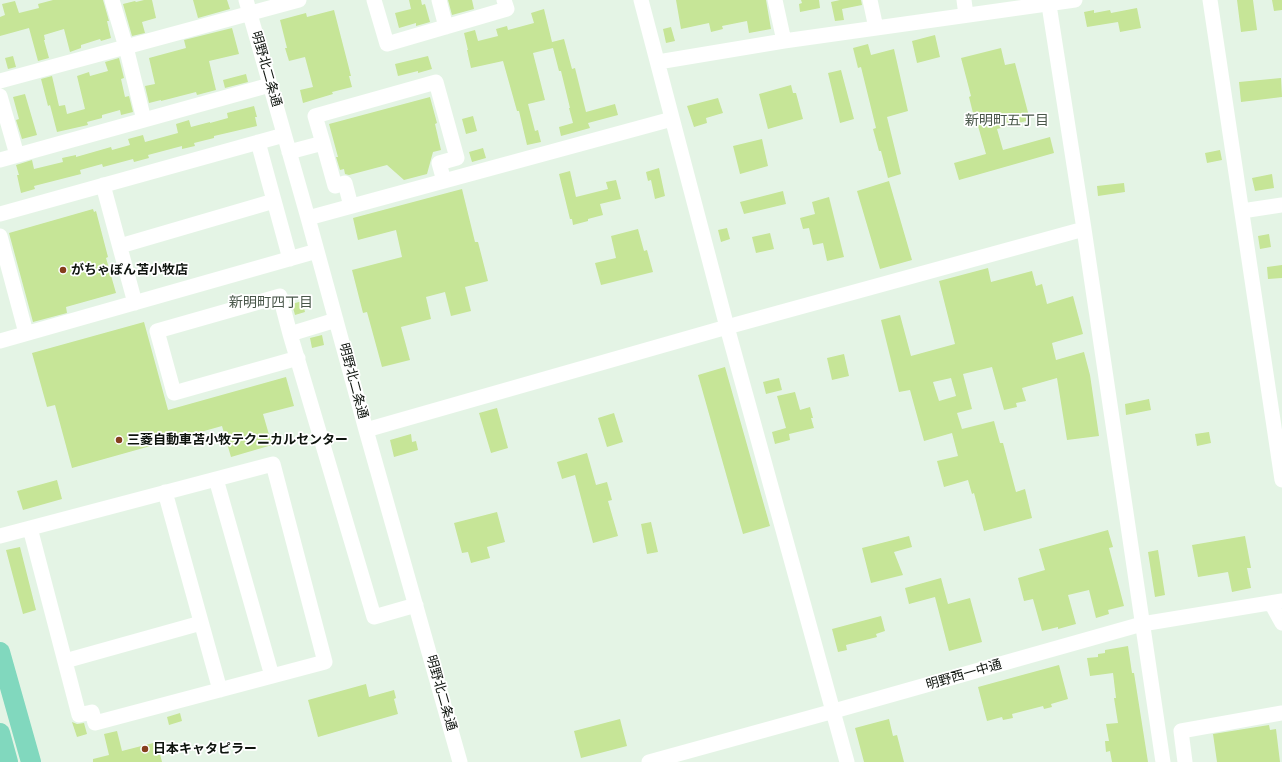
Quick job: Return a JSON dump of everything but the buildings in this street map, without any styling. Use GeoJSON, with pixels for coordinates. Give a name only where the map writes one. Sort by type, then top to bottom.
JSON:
{"type":"FeatureCollection","features":[{"type":"Feature","properties":{"kind":"main road"},"geometry":{"type":"LineString","coordinates":[[0,652],[31,762]]}},
{"type":"Feature","properties":{"kind":"main road"},"geometry":{"type":"LineString","coordinates":[[0,733],[8,762]]}},
{"type":"Feature","properties":{"kind":"street"},"geometry":{"type":"LineString","coordinates":[[112,0],[126,47],[144,120]]}},
{"type":"Feature","properties":{"kind":"street"},"geometry":{"type":"LineString","coordinates":[[0,81],[126,47],[248,7],[296,0]]}},
{"type":"Feature","properties":{"kind":"street"},"geometry":{"type":"LineString","coordinates":[[374,0],[387,44],[507,9],[504,0]]}},
{"type":"Feature","properties":{"kind":"street"},"geometry":{"type":"LineString","coordinates":[[439,0],[446,27]]}},
{"type":"Feature","properties":{"kind":"street"},"geometry":{"type":"LineString","coordinates":[[641,0],[727,327],[848,762]]}},
{"type":"Feature","properties":{"kind":"street"},"geometry":{"type":"LineString","coordinates":[[775,0],[784,41]]}},
{"type":"Feature","properties":{"kind":"street"},"geometry":{"type":"LineString","coordinates":[[870,0],[876,28]]}},
{"type":"Feature","properties":{"kind":"street"},"geometry":{"type":"LineString","coordinates":[[964,0],[966,15]]}},
{"type":"Feature","properties":{"kind":"street"},"geometry":{"type":"LineString","coordinates":[[658,62],[784,41],[966,15],[1049,5],[1075,0]]}},
{"type":"Feature","properties":{"kind":"street"},"geometry":{"type":"LineString","coordinates":[[1210,0],[1282,480]]}},
{"type":"Feature","properties":{"kind":"street"},"geometry":{"type":"LineString","coordinates":[[1049,5],[1084,229],[1163,762]]}},
{"type":"Feature","properties":{"kind":"street","name":"明野北二条通"},"geometry":{"type":"LineString","coordinates":[[248,7],[460,762]]}},
{"type":"Feature","properties":{"kind":"street"},"geometry":{"type":"LineString","coordinates":[[351,206],[345,183],[335,186],[315,116],[436,82],[457,158],[439,163],[444,181]]}},
{"type":"Feature","properties":{"kind":"street"},"geometry":{"type":"LineString","coordinates":[[0,160],[270,85]]}},
{"type":"Feature","properties":{"kind":"street"},"geometry":{"type":"LineString","coordinates":[[0,96],[17,155]]}},
{"type":"Feature","properties":{"kind":"street"},"geometry":{"type":"LineString","coordinates":[[308,218],[672,119]]}},
{"type":"Feature","properties":{"kind":"street"},"geometry":{"type":"LineString","coordinates":[[0,214],[284,134]]}},
{"type":"Feature","properties":{"kind":"street"},"geometry":{"type":"LineString","coordinates":[[258,142],[290,259]]}},
{"type":"Feature","properties":{"kind":"street"},"geometry":{"type":"LineString","coordinates":[[289,152],[323,143]]}},
{"type":"Feature","properties":{"kind":"street"},"geometry":{"type":"LineString","coordinates":[[103,185],[135,303]]}},
{"type":"Feature","properties":{"kind":"street"},"geometry":{"type":"LineString","coordinates":[[120,246],[274,201]]}},
{"type":"Feature","properties":{"kind":"street"},"geometry":{"type":"LineString","coordinates":[[1242,211],[1282,205]]}},
{"type":"Feature","properties":{"kind":"street"},"geometry":{"type":"LineString","coordinates":[[366,430],[727,327],[1084,229]]}},
{"type":"Feature","properties":{"kind":"street"},"geometry":{"type":"LineString","coordinates":[[0,236],[5,276],[26,334]]}},
{"type":"Feature","properties":{"kind":"street"},"geometry":{"type":"LineString","coordinates":[[0,341],[317,251]]}},
{"type":"Feature","properties":{"kind":"street"},"geometry":{"type":"LineString","coordinates":[[298,358],[174,393],[157,331],[280,296],[374,617],[416,605]]}},
{"type":"Feature","properties":{"kind":"street"},"geometry":{"type":"LineString","coordinates":[[290,334],[336,320]]}},
{"type":"Feature","properties":{"kind":"street"},"geometry":{"type":"LineString","coordinates":[[0,536],[30,528],[165,492],[273,464],[325,662],[95,723],[92,712],[79,715],[30,528]]}},
{"type":"Feature","properties":{"kind":"street"},"geometry":{"type":"LineString","coordinates":[[216,479],[272,676]]}},
{"type":"Feature","properties":{"kind":"street"},"geometry":{"type":"LineString","coordinates":[[165,492],[220,690]]}},
{"type":"Feature","properties":{"kind":"street"},"geometry":{"type":"LineString","coordinates":[[1277,602],[1282,623]]}},
{"type":"Feature","properties":{"kind":"street","name":"明野西一中通"},"geometry":{"type":"LineString","coordinates":[[649,762],[1142,624],[1277,602]]}},
{"type":"Feature","properties":{"kind":"street"},"geometry":{"type":"LineString","coordinates":[[65,661],[201,623]]}},
{"type":"Feature","properties":{"kind":"street"},"geometry":{"type":"LineString","coordinates":[[1185,762],[1180,731],[1282,713]]}},
{"type":"Feature","properties":{"kind":"place","name":"がちゃぽん苫小牧店"},"geometry":{"type":"Point","coordinates":[63,270]}},
{"type":"Feature","properties":{"kind":"place","name":"三菱自動車苫小牧テクニカルセンター"},"geometry":{"type":"Point","coordinates":[119,440]}},
{"type":"Feature","properties":{"kind":"place","name":"日本キャタピラー"},"geometry":{"type":"Point","coordinates":[145,749]}},
{"type":"Feature","properties":{"kind":"district","name":"新明町五丁目"},"geometry":{"type":"Point","coordinates":[1007,121]}},
{"type":"Feature","properties":{"kind":"district","name":"新明町四丁目"},"geometry":{"type":"Point","coordinates":[271,303]}}]}
